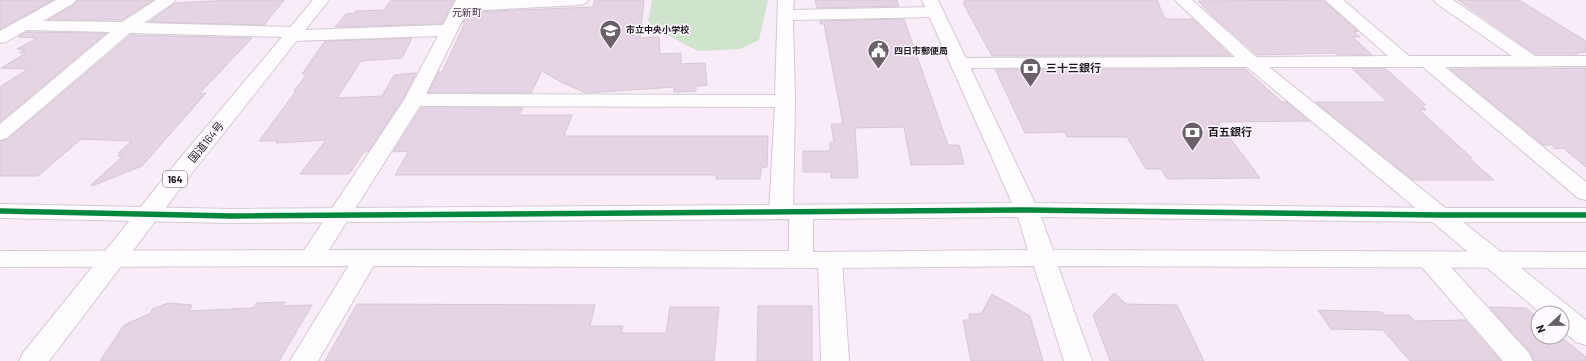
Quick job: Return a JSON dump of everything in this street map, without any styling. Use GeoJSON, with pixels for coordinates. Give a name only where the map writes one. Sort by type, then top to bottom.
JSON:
{"type":"FeatureCollection","features":[{"type":"Feature","properties":{"kind":"main road"},"geometry":{"type":"LineString","coordinates":[[0,38],[68,0]]}},
{"type":"Feature","properties":{"kind":"main road"},"geometry":{"type":"LineString","coordinates":[[0,134],[125,28],[167,0]]}},
{"type":"Feature","properties":{"kind":"main road","name":"国道164号"},"geometry":{"type":"LineString","coordinates":[[33,361],[112,259],[321,0]]}},
{"type":"Feature","properties":{"kind":"main road"},"geometry":{"type":"LineString","coordinates":[[311,258],[414,100],[463,3],[580,0]]}},
{"type":"Feature","properties":{"kind":"main road"},"geometry":{"type":"LineString","coordinates":[[1183,0],[1251,62],[1549,305]]}},
{"type":"Feature","properties":{"kind":"main road"},"geometry":{"type":"LineString","coordinates":[[1333,0],[1404,61]]}},
{"type":"Feature","properties":{"kind":"main road"},"geometry":{"type":"LineString","coordinates":[[1442,0],[1531,61]]}},
{"type":"Feature","properties":{"kind":"main road"},"geometry":{"type":"LineString","coordinates":[[801,260],[791,212],[785,101],[785,7],[932,6],[960,63],[1027,210],[1078,361]]}},
{"type":"Feature","properties":{"kind":"main road"},"geometry":{"type":"LineString","coordinates":[[23,25],[294,34],[450,30]]}},
{"type":"Feature","properties":{"kind":"main road"},"geometry":{"type":"LineString","coordinates":[[1427,61],[1586,193]]}},
{"type":"Feature","properties":{"kind":"main road"},"geometry":{"type":"LineString","coordinates":[[960,63],[1531,61],[1578,62],[1586,72]]}},
{"type":"Feature","properties":{"kind":"main road"},"geometry":{"type":"LineString","coordinates":[[414,100],[785,101]]}},
{"type":"Feature","properties":{"kind":"main road"},"geometry":{"type":"LineString","coordinates":[[0,211],[148,214],[339,215],[1027,210],[1439,215],[1586,214]]}},
{"type":"Feature","properties":{"kind":"main road"},"geometry":{"type":"LineString","coordinates":[[304,361],[366,258]]}},
{"type":"Feature","properties":{"kind":"main road"},"geometry":{"type":"LineString","coordinates":[[0,259],[366,258],[830,260],[1044,258],[1586,260]]}},
{"type":"Feature","properties":{"kind":"main road"},"geometry":{"type":"LineString","coordinates":[[830,260],[835,361]]}},
{"type":"Feature","properties":{"kind":"main road"},"geometry":{"type":"LineString","coordinates":[[1430,260],[1519,361]]}},
{"type":"Feature","properties":{"kind":"main road"},"geometry":{"type":"LineString","coordinates":[[1570,322],[1586,335]]}},
{"type":"Feature","properties":{"kind":"green space"},"geometry":{"type":"Polygon","coordinates":[[[652,0],[768,0],[759,40],[740,49],[698,51],[654,28],[648,21],[652,0]]]}},
{"type":"Feature","properties":{"kind":"building"},"geometry":{"type":"Polygon","coordinates":[[[0,0],[53,0],[0,29],[0,0]]]}},
{"type":"Feature","properties":{"kind":"building"},"geometry":{"type":"Polygon","coordinates":[[[77,0],[153,0],[122,20],[48,20],[75,4],[77,0]]]}},
{"type":"Feature","properties":{"kind":"building"},"geometry":{"type":"Polygon","coordinates":[[[231,0],[284,0],[264,25],[149,22],[175,3],[231,0]]]}},
{"type":"Feature","properties":{"kind":"building"},"geometry":{"type":"Polygon","coordinates":[[[391,0],[454,0],[442,24],[335,27],[346,14],[355,13],[356,11],[384,10],[391,0]]]}},
{"type":"Feature","properties":{"kind":"building","name":"市立中央小学校"},"geometry":{"type":"Polygon","coordinates":[[[595,0],[644,0],[640,38],[659,37],[660,54],[681,53],[681,64],[705,63],[707,85],[696,86],[696,91],[674,92],[674,87],[586,93],[561,82],[542,71],[531,93],[428,93],[438,72],[442,72],[465,23],[463,23],[468,12],[593,7],[595,0]]]}},
{"type":"Feature","properties":{"kind":"building"},"geometry":{"type":"Polygon","coordinates":[[[815,0],[897,0],[899,6],[817,8],[815,0]]]}},
{"type":"Feature","properties":{"kind":"building"},"geometry":{"type":"Polygon","coordinates":[[[964,0],[1157,0],[1165,19],[1193,19],[1231,56],[992,56],[963,3],[965,3],[964,0]]]}},
{"type":"Feature","properties":{"kind":"building"},"geometry":{"type":"Polygon","coordinates":[[[1323,0],[1358,31],[1354,32],[1360,37],[1353,37],[1372,55],[1337,55],[1335,53],[1257,55],[1198,1],[1323,0]]]}},
{"type":"Feature","properties":{"kind":"building"},"geometry":{"type":"Polygon","coordinates":[[[1458,0],[1519,0],[1586,41],[1586,52],[1574,53],[1577,54],[1535,54],[1458,0]]]}},
{"type":"Feature","properties":{"kind":"building","name":"四日市郵便局"},"geometry":{"type":"Polygon","coordinates":[[[904,19],[948,145],[959,145],[964,164],[911,165],[904,127],[855,128],[858,178],[831,178],[831,172],[803,172],[803,151],[830,151],[830,142],[834,142],[831,124],[843,124],[824,24],[820,24],[820,21],[904,19]]]}},
{"type":"Feature","properties":{"kind":"building"},"geometry":{"type":"Polygon","coordinates":[[[26,32],[106,33],[0,122],[0,87],[28,69],[1,68],[26,53],[19,53],[25,50],[17,49],[37,38],[18,37],[26,32]]]}},
{"type":"Feature","properties":{"kind":"building"},"geometry":{"type":"Polygon","coordinates":[[[131,35],[252,38],[199,94],[206,93],[142,166],[92,186],[91,185],[123,156],[118,156],[121,153],[118,153],[132,141],[81,139],[38,176],[0,176],[0,141],[8,139],[131,35]]]}},
{"type":"Feature","properties":{"kind":"building"},"geometry":{"type":"Polygon","coordinates":[[[412,38],[402,58],[361,61],[337,98],[382,96],[394,75],[416,73],[403,99],[368,152],[364,152],[349,174],[300,174],[326,140],[276,143],[277,141],[259,141],[296,91],[294,91],[307,74],[302,74],[325,41],[412,38]]]}},
{"type":"Feature","properties":{"kind":"building"},"geometry":{"type":"Polygon","coordinates":[[[1352,68],[1385,68],[1426,105],[1421,105],[1426,110],[1419,110],[1494,180],[1413,180],[1315,102],[1387,102],[1352,68]]]}},
{"type":"Feature","properties":{"kind":"building"},"geometry":{"type":"Polygon","coordinates":[[[1586,68],[1586,167],[1563,148],[1555,149],[1552,145],[1543,145],[1450,69],[1586,68]]]}},
{"type":"Feature","properties":{"kind":"building"},"geometry":{"type":"Polygon","coordinates":[[[995,69],[1245,69],[1282,102],[1287,102],[1310,121],[1218,122],[1260,178],[1167,179],[1161,169],[1146,169],[1127,137],[1067,137],[1065,132],[1025,133],[995,69]]]}},
{"type":"Feature","properties":{"kind":"building"},"geometry":{"type":"Polygon","coordinates":[[[421,108],[523,108],[519,115],[572,115],[564,136],[768,136],[767,167],[761,168],[760,179],[716,179],[717,175],[395,175],[409,151],[393,152],[421,108]]]}},
{"type":"Feature","properties":{"kind":"building"},"geometry":{"type":"Polygon","coordinates":[[[1114,293],[1126,304],[1177,305],[1204,361],[1110,361],[1093,315],[1114,293]]]}},
{"type":"Feature","properties":{"kind":"building"},"geometry":{"type":"Polygon","coordinates":[[[992,294],[1030,316],[1043,361],[971,361],[963,320],[970,320],[969,314],[981,314],[992,294]]]}},
{"type":"Feature","properties":{"kind":"building"},"geometry":{"type":"Polygon","coordinates":[[[285,302],[282,306],[312,305],[279,361],[100,361],[124,325],[151,313],[152,309],[168,303],[192,305],[189,311],[253,308],[257,303],[285,302]]]}},
{"type":"Feature","properties":{"kind":"building"},"geometry":{"type":"Polygon","coordinates":[[[357,304],[595,305],[590,326],[623,326],[621,333],[666,333],[670,307],[719,307],[714,361],[325,361],[357,304]]]}},
{"type":"Feature","properties":{"kind":"building"},"geometry":{"type":"Polygon","coordinates":[[[758,306],[812,306],[812,361],[757,361],[758,306]]]}},
{"type":"Feature","properties":{"kind":"building"},"geometry":{"type":"Polygon","coordinates":[[[1489,307],[1526,308],[1530,311],[1530,345],[1570,344],[1586,357],[1586,361],[1534,361],[1530,352],[1489,307]]]}},
{"type":"Feature","properties":{"kind":"building"},"geometry":{"type":"Polygon","coordinates":[[[1318,310],[1382,312],[1384,315],[1409,315],[1415,321],[1465,320],[1501,361],[1410,361],[1383,330],[1331,329],[1318,310]]]}},
{"type":"Feature","properties":{"kind":"cycle path"},"geometry":{"type":"LineString","coordinates":[[0,211],[231,216],[1027,210],[1439,215],[1586,215]]}},
{"type":"Feature","properties":{"kind":"place","name":"市立中央小学校"},"geometry":{"type":"Point","coordinates":[611,50]}},
{"type":"Feature","properties":{"kind":"place","name":"四日市郵便局"},"geometry":{"type":"Point","coordinates":[878,70]}},
{"type":"Feature","properties":{"kind":"place","name":"三十三銀行"},"geometry":{"type":"Point","coordinates":[1031,88]}},
{"type":"Feature","properties":{"kind":"place","name":"百五銀行"},"geometry":{"type":"Point","coordinates":[1193,152]}},
{"type":"Feature","properties":{"kind":"district","name":"元新町"},"geometry":{"type":"Point","coordinates":[467,12]}}]}
